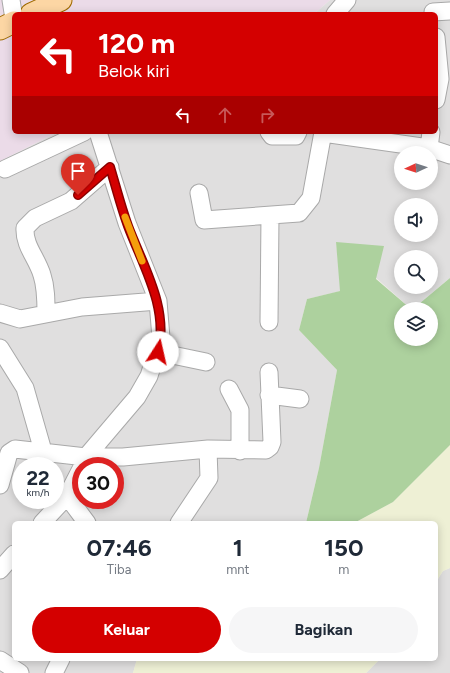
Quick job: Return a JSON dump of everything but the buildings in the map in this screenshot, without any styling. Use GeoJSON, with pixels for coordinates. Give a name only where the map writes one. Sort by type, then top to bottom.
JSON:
{"type":"FeatureCollection","features":[{"type":"Feature","properties":{"kind":"main road"},"geometry":{"type":"LineString","coordinates":[[35,12],[61,0]]}},
{"type":"Feature","properties":{"kind":"main road"},"geometry":{"type":"LineString","coordinates":[[0,29],[12,23]]}},
{"type":"Feature","properties":{"kind":"street"},"geometry":{"type":"LineString","coordinates":[[11,0],[13,12]]}},
{"type":"Feature","properties":{"kind":"street"},"geometry":{"type":"LineString","coordinates":[[337,12],[347,0]]}},
{"type":"Feature","properties":{"kind":"street"},"geometry":{"type":"LineString","coordinates":[[433,9],[450,11]]}},
{"type":"Feature","properties":{"kind":"street"},"geometry":{"type":"LineString","coordinates":[[438,46],[445,80],[438,96]]}},
{"type":"Feature","properties":{"kind":"street"},"geometry":{"type":"LineString","coordinates":[[5,169],[80,134]]}},
{"type":"Feature","properties":{"kind":"street"},"geometry":{"type":"LineString","coordinates":[[89,457],[137,397],[149,376],[158,352],[161,338],[158,301],[127,223],[99,134]]}},
{"type":"Feature","properties":{"kind":"street"},"geometry":{"type":"LineString","coordinates":[[271,134],[272,136],[296,136],[297,134]]}},
{"type":"Feature","properties":{"kind":"street"},"geometry":{"type":"LineString","coordinates":[[199,193],[204,220],[296,214],[309,202],[313,190],[323,134]]}},
{"type":"Feature","properties":{"kind":"street"},"geometry":{"type":"LineString","coordinates":[[350,134],[430,140],[450,155]]}},
{"type":"Feature","properties":{"kind":"street"},"geometry":{"type":"LineString","coordinates":[[46,313],[45,284],[42,273],[28,247],[24,236],[25,228],[36,218],[71,201],[110,167]]}},
{"type":"Feature","properties":{"kind":"street"},"geometry":{"type":"LineString","coordinates":[[269,322],[270,216]]}},
{"type":"Feature","properties":{"kind":"street"},"geometry":{"type":"LineString","coordinates":[[0,313],[20,319],[82,307],[158,301]]}},
{"type":"Feature","properties":{"kind":"street"},"geometry":{"type":"LineString","coordinates":[[0,348],[24,388],[43,451]]}},
{"type":"Feature","properties":{"kind":"street"},"geometry":{"type":"LineString","coordinates":[[158,352],[206,362]]}},
{"type":"Feature","properties":{"kind":"street"},"geometry":{"type":"LineString","coordinates":[[123,457],[208,449],[266,450],[270,447],[272,442],[269,372]]}},
{"type":"Feature","properties":{"kind":"street"},"geometry":{"type":"LineString","coordinates":[[229,389],[240,410],[240,450]]}},
{"type":"Feature","properties":{"kind":"street"},"geometry":{"type":"LineString","coordinates":[[269,395],[300,399]]}},
{"type":"Feature","properties":{"kind":"street"},"geometry":{"type":"LineString","coordinates":[[180,521],[209,478],[208,449]]}},
{"type":"Feature","properties":{"kind":"street"},"geometry":{"type":"LineString","coordinates":[[0,484],[11,450],[43,451],[72,460]]}},
{"type":"Feature","properties":{"kind":"street"},"geometry":{"type":"LineString","coordinates":[[44,521],[67,496],[72,486]]}},
{"type":"Feature","properties":{"kind":"street"},"geometry":{"type":"LineString","coordinates":[[67,496],[86,521]]}},
{"type":"Feature","properties":{"kind":"street"},"geometry":{"type":"LineString","coordinates":[[0,570],[12,556]]}},
{"type":"Feature","properties":{"kind":"street"},"geometry":{"type":"LineString","coordinates":[[0,660],[20,673]]}},
{"type":"Feature","properties":{"kind":"street"},"geometry":{"type":"LineString","coordinates":[[54,673],[60,661]]}},
{"type":"Feature","properties":{"kind":"shaded area"},"geometry":{"type":"Polygon","coordinates":[[[0,0],[330,0],[316,12],[12,12],[12,134],[54,134],[0,161],[0,0]]]}},
{"type":"Feature","properties":{"kind":"shaded area"},"geometry":{"type":"Polygon","coordinates":[[[330,0],[450,0],[450,278],[438,288],[438,250],[394,250],[394,294],[336,242],[341,291],[307,299],[299,330],[337,370],[319,468],[306,521],[12,521],[12,661],[136,661],[133,673],[0,673],[0,161],[54,134],[438,134],[438,12],[316,12],[330,0]]]}},
{"type":"Feature","properties":{"kind":"shaded area"},"geometry":{"type":"Polygon","coordinates":[[[394,294],[431,294],[421,302],[403,302],[394,294]]]}},
{"type":"Feature","properties":{"kind":"shaded area"},"geometry":{"type":"Polygon","coordinates":[[[450,568],[450,673],[366,673],[378,661],[438,661],[438,579],[443,571],[450,568]]]}},
{"type":"Feature","properties":{"kind":"green space"},"geometry":{"type":"Polygon","coordinates":[[[336,242],[384,246],[376,279],[403,302],[394,302],[394,346],[438,346],[438,302],[421,302],[431,294],[438,294],[438,288],[450,278],[450,445],[393,502],[358,521],[306,521],[319,468],[337,370],[299,330],[307,299],[340,291],[336,242]]]}},
{"type":"Feature","properties":{"kind":"green space"},"geometry":{"type":"Polygon","coordinates":[[[450,445],[450,568],[443,571],[438,579],[438,521],[358,521],[393,502],[450,445]]]}},
{"type":"Feature","properties":{"kind":"green space"},"geometry":{"type":"Polygon","coordinates":[[[136,661],[378,661],[366,673],[133,673],[136,661]]]}},
{"type":"Feature","properties":{"kind":"slow traffic"},"geometry":{"type":"LineString","coordinates":[[125,217],[142,261]]}},
{"type":"Feature","properties":{"kind":"route"},"geometry":{"type":"LineString","coordinates":[[78,195],[110,167],[127,223],[158,301],[160,310],[161,338],[158,352]]}}]}
